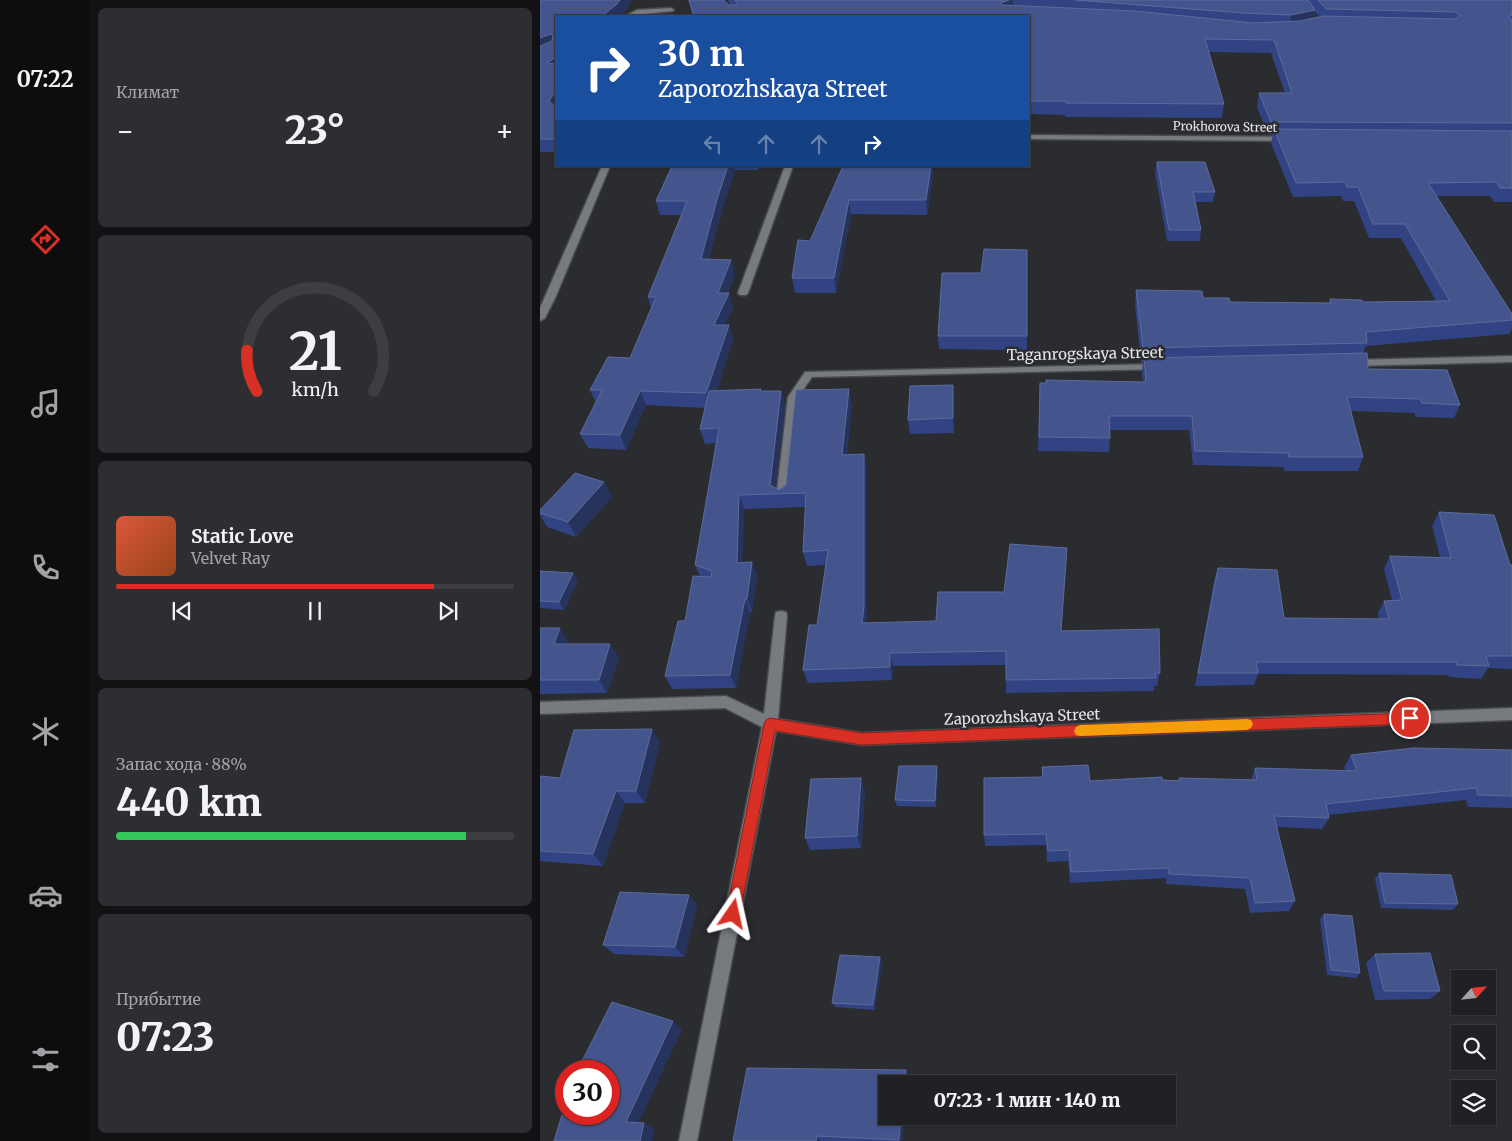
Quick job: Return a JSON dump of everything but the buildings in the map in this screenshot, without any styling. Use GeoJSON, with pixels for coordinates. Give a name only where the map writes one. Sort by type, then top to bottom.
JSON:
{"type":"FeatureCollection","features":[{"type":"Feature","properties":{"kind":"street"},"geometry":{"type":"LineString","coordinates":[[630,15],[637,12],[671,11]]}},
{"type":"Feature","properties":{"kind":"street","name":"Prokhorova Street"},"geometry":{"type":"LineString","coordinates":[[1030,137],[1295,139]]}},
{"type":"Feature","properties":{"kind":"street"},"geometry":{"type":"LineString","coordinates":[[540,318],[606,167]]}},
{"type":"Feature","properties":{"kind":"street"},"geometry":{"type":"LineString","coordinates":[[742,293],[789,167]]}},
{"type":"Feature","properties":{"kind":"street"},"geometry":{"type":"LineString","coordinates":[[1342,363],[1512,359]]}},
{"type":"Feature","properties":{"kind":"street","name":"Taganrogskaya Street"},"geometry":{"type":"LineString","coordinates":[[782,499],[793,398],[810,374],[1174,367]]}},
{"type":"Feature","properties":{"kind":"street"},"geometry":{"type":"LineString","coordinates":[[688,1141],[770,724],[781,616]]}},
{"type":"Feature","properties":{"kind":"street","name":"Zaporozhskaya Street"},"geometry":{"type":"LineString","coordinates":[[540,708],[726,702],[770,724],[862,739],[1512,714]]}},
{"type":"Feature","properties":{"kind":"slow traffic"},"geometry":{"type":"LineString","coordinates":[[1080,731],[1247,724]]}},
{"type":"Feature","properties":{"kind":"route"},"geometry":{"type":"LineString","coordinates":[[733,914],[770,724],[862,739],[1410,718]]}}]}
